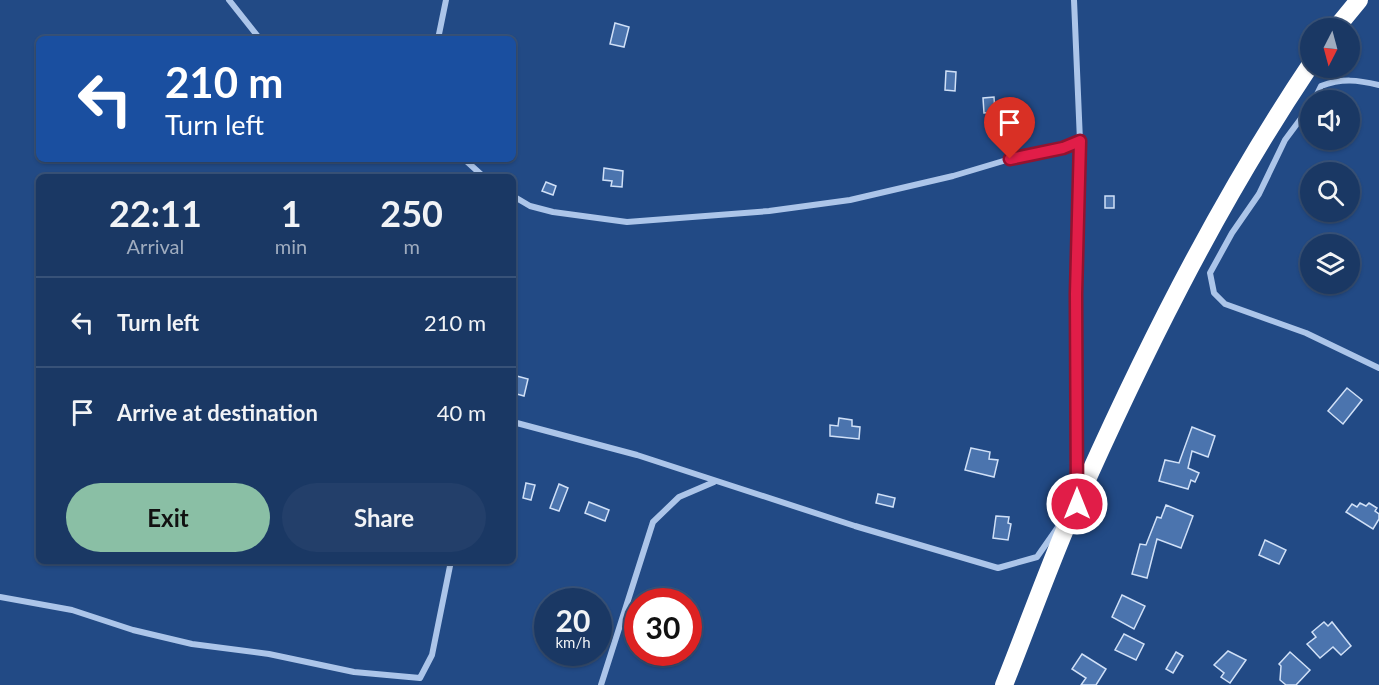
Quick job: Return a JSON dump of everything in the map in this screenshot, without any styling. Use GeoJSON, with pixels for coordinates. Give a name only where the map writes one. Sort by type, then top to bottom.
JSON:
{"type":"FeatureCollection","features":[{"type":"Feature","properties":{"kind":"highway"},"geometry":{"type":"LineString","coordinates":[[1344,18],[1359,0]]}},
{"type":"Feature","properties":{"kind":"highway"},"geometry":{"type":"LineString","coordinates":[[1004,685],[1077,504],[1176,294],[1265,132],[1302,78]]}},
{"type":"Feature","properties":{"kind":"street"},"geometry":{"type":"LineString","coordinates":[[228,0],[258,36]]}},
{"type":"Feature","properties":{"kind":"street"},"geometry":{"type":"LineString","coordinates":[[439,36],[446,0]]}},
{"type":"Feature","properties":{"kind":"street"},"geometry":{"type":"LineString","coordinates":[[1074,0],[1080,141],[1076,294],[1077,504]]}},
{"type":"Feature","properties":{"kind":"street"},"geometry":{"type":"LineString","coordinates":[[1319,90],[1321,86],[1335,81],[1354,79],[1379,85]]}},
{"type":"Feature","properties":{"kind":"street"},"geometry":{"type":"LineString","coordinates":[[1300,120],[1285,140],[1259,194],[1232,234],[1210,273],[1214,292],[1225,304],[1305,333],[1379,368]]}},
{"type":"Feature","properties":{"kind":"street"},"geometry":{"type":"LineString","coordinates":[[516,198],[530,207],[553,212],[627,222],[768,212],[850,200],[953,176],[1010,159],[1063,148],[1080,141]]}},
{"type":"Feature","properties":{"kind":"street"},"geometry":{"type":"LineString","coordinates":[[467,162],[481,174]]}},
{"type":"Feature","properties":{"kind":"street"},"geometry":{"type":"LineString","coordinates":[[516,423],[637,455],[714,482],[968,561],[998,568],[1037,557],[1060,524],[1077,477]]}},
{"type":"Feature","properties":{"kind":"street"},"geometry":{"type":"LineString","coordinates":[[601,685],[653,522],[679,497],[714,482]]}},
{"type":"Feature","properties":{"kind":"street"},"geometry":{"type":"LineString","coordinates":[[0,597],[72,610],[134,630],[192,644],[224,646],[354,672],[420,678],[432,655],[449,564]]}},
{"type":"Feature","properties":{"kind":"building"},"geometry":{"type":"Polygon","coordinates":[[[615,23],[629,27],[624,47],[610,44],[615,23]]]}},
{"type":"Feature","properties":{"kind":"building"},"geometry":{"type":"Polygon","coordinates":[[[946,71],[956,72],[955,91],[945,90],[946,71]]]}},
{"type":"Feature","properties":{"kind":"building"},"geometry":{"type":"Polygon","coordinates":[[[994,97],[995,112],[984,113],[983,98],[994,97]]]}},
{"type":"Feature","properties":{"kind":"building"},"geometry":{"type":"Polygon","coordinates":[[[604,168],[623,171],[622,187],[611,186],[612,181],[603,180],[604,168]]]}},
{"type":"Feature","properties":{"kind":"building"},"geometry":{"type":"Polygon","coordinates":[[[546,182],[556,186],[553,195],[542,191],[546,182]]]}},
{"type":"Feature","properties":{"kind":"building"},"geometry":{"type":"Polygon","coordinates":[[[1105,196],[1114,196],[1114,208],[1105,208],[1105,196]]]}},
{"type":"Feature","properties":{"kind":"building"},"geometry":{"type":"Polygon","coordinates":[[[516,376],[528,379],[524,396],[516,394],[516,376]]]}},
{"type":"Feature","properties":{"kind":"building"},"geometry":{"type":"Polygon","coordinates":[[[1347,388],[1362,400],[1343,424],[1328,411],[1347,388]]]}},
{"type":"Feature","properties":{"kind":"building"},"geometry":{"type":"Polygon","coordinates":[[[839,418],[852,420],[852,426],[860,427],[859,439],[830,436],[830,425],[838,426],[839,418]]]}},
{"type":"Feature","properties":{"kind":"building"},"geometry":{"type":"Polygon","coordinates":[[[1192,427],[1215,436],[1208,457],[1192,451],[1188,468],[1199,473],[1195,482],[1191,480],[1188,489],[1159,481],[1165,460],[1179,463],[1192,427]]]}},
{"type":"Feature","properties":{"kind":"building"},"geometry":{"type":"Polygon","coordinates":[[[971,448],[990,452],[989,459],[998,460],[994,477],[965,470],[971,448]]]}},
{"type":"Feature","properties":{"kind":"building"},"geometry":{"type":"Polygon","coordinates":[[[526,483],[535,485],[531,500],[523,498],[526,483]]]}},
{"type":"Feature","properties":{"kind":"building"},"geometry":{"type":"Polygon","coordinates":[[[559,484],[568,488],[559,511],[550,508],[559,484]]]}},
{"type":"Feature","properties":{"kind":"building"},"geometry":{"type":"Polygon","coordinates":[[[878,494],[895,498],[893,507],[876,503],[878,494]]]}},
{"type":"Feature","properties":{"kind":"building"},"geometry":{"type":"Polygon","coordinates":[[[589,502],[609,510],[605,521],[585,513],[589,502]]]}},
{"type":"Feature","properties":{"kind":"building"},"geometry":{"type":"Polygon","coordinates":[[[1360,503],[1366,506],[1369,503],[1377,508],[1375,511],[1379,514],[1379,519],[1373,529],[1346,512],[1352,504],[1357,507],[1360,503]]]}},
{"type":"Feature","properties":{"kind":"building"},"geometry":{"type":"Polygon","coordinates":[[[1166,505],[1193,516],[1181,548],[1157,539],[1147,578],[1132,574],[1140,544],[1146,545],[1157,517],[1161,518],[1166,505]]]}},
{"type":"Feature","properties":{"kind":"building"},"geometry":{"type":"Polygon","coordinates":[[[996,516],[1009,517],[1008,523],[1011,524],[1008,540],[993,538],[996,516]]]}},
{"type":"Feature","properties":{"kind":"building"},"geometry":{"type":"Polygon","coordinates":[[[1265,540],[1286,550],[1279,564],[1259,555],[1265,540]]]}},
{"type":"Feature","properties":{"kind":"building"},"geometry":{"type":"Polygon","coordinates":[[[1122,595],[1145,606],[1134,629],[1112,617],[1122,595]]]}},
{"type":"Feature","properties":{"kind":"building"},"geometry":{"type":"Polygon","coordinates":[[[1324,622],[1328,626],[1332,622],[1351,646],[1341,655],[1333,647],[1320,658],[1307,644],[1316,637],[1312,632],[1324,622]]]}},
{"type":"Feature","properties":{"kind":"building"},"geometry":{"type":"Polygon","coordinates":[[[1124,634],[1144,644],[1136,660],[1115,650],[1124,634]]]}},
{"type":"Feature","properties":{"kind":"building"},"geometry":{"type":"Polygon","coordinates":[[[1228,651],[1246,660],[1230,683],[1221,677],[1224,673],[1214,665],[1228,651]]]}},
{"type":"Feature","properties":{"kind":"building"},"geometry":{"type":"Polygon","coordinates":[[[1176,652],[1183,656],[1173,673],[1166,669],[1176,652]]]}},
{"type":"Feature","properties":{"kind":"building"},"geometry":{"type":"Polygon","coordinates":[[[1290,652],[1310,670],[1296,685],[1286,685],[1280,680],[1281,666],[1279,664],[1290,652]]]}},
{"type":"Feature","properties":{"kind":"building"},"geometry":{"type":"Polygon","coordinates":[[[1082,654],[1106,669],[1096,685],[1081,685],[1086,678],[1072,669],[1082,654]]]}},
{"type":"Feature","properties":{"kind":"route"},"geometry":{"type":"LineString","coordinates":[[1010,159],[1063,148],[1080,141],[1076,294],[1077,504]]}}]}
